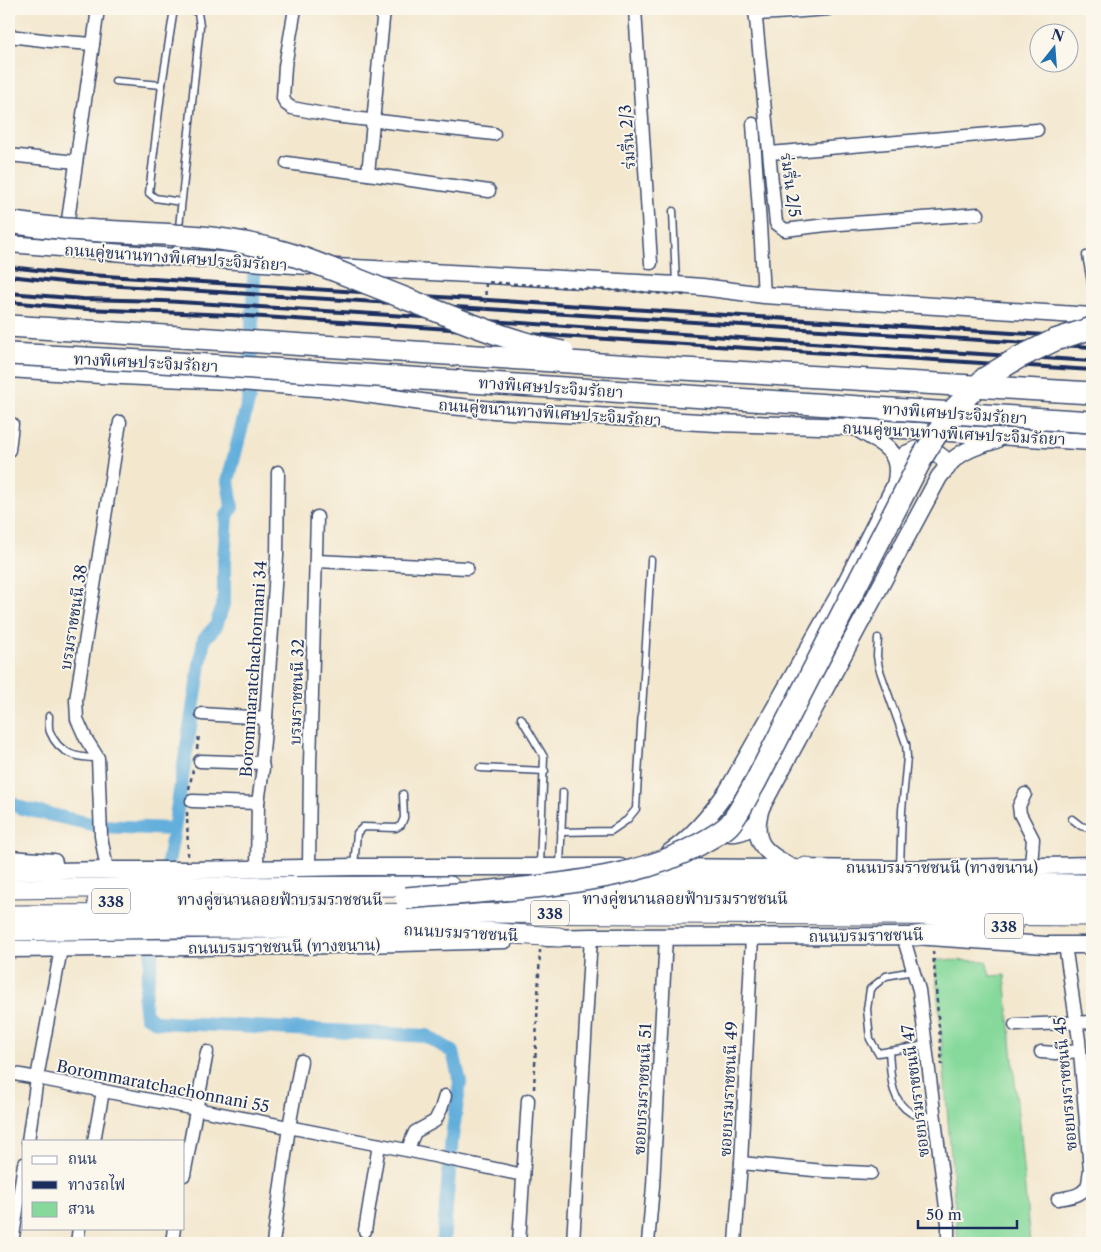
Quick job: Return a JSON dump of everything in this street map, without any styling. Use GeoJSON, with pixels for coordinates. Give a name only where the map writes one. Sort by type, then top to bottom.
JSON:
{"type":"FeatureCollection","features":[{"type":"Feature","properties":{"kind":"highway"},"geometry":{"type":"LineString","coordinates":[[9,222],[76,230],[203,237],[237,241],[273,249],[309,260],[512,339],[552,350],[632,366]]}},
{"type":"Feature","properties":{"kind":"highway","name":"ทางพิเศษประจิมรัถยา"},"geometry":{"type":"LineString","coordinates":[[9,326],[1092,393]]}},
{"type":"Feature","properties":{"kind":"highway"},"geometry":{"type":"LineString","coordinates":[[406,898],[513,890],[622,874],[684,853],[730,825],[755,783],[924,454],[950,413],[985,378],[1018,358],[1055,340],[1092,328]]}},
{"type":"Feature","properties":{"kind":"highway","name":"ทางพิเศษประจิมรัถยา"},"geometry":{"type":"LineString","coordinates":[[9,354],[1092,422]]}},
{"type":"Feature","properties":{"kind":"main road","name":"ถนนคู่ขนานทางพิเศษประจิมรัถยา"},"geometry":{"type":"LineString","coordinates":[[9,244],[290,265],[676,285],[764,295],[1092,316]]}},
{"type":"Feature","properties":{"kind":"main road","name":"ถนนคู่ขนานทางพิเศษประจิมรัถยา"},"geometry":{"type":"LineString","coordinates":[[9,369],[284,385],[360,392],[450,406],[494,410],[716,423],[856,427],[1092,442]]}},
{"type":"Feature","properties":{"kind":"main road"},"geometry":{"type":"LineString","coordinates":[[650,867],[680,846],[711,813],[728,790],[844,586],[895,485],[898,475],[898,464],[895,456],[887,447],[856,427]]}},
{"type":"Feature","properties":{"kind":"main road"},"geometry":{"type":"LineString","coordinates":[[799,867],[774,858],[764,848],[758,837],[757,822],[761,808],[939,477],[965,451],[1008,436]]}},
{"type":"Feature","properties":{"kind":"main road"},"geometry":{"type":"LineString","coordinates":[[898,464],[906,454],[918,449],[935,452],[943,458],[947,468]]}},
{"type":"Feature","properties":{"kind":"main road"},"geometry":{"type":"LineString","coordinates":[[711,813],[713,822],[720,830],[733,834],[743,832],[757,822]]}},
{"type":"Feature","properties":{"kind":"main road"},"geometry":{"type":"LineString","coordinates":[[9,859],[60,863],[107,870]]}},
{"type":"Feature","properties":{"kind":"main road","name":"ถนนบรมราชชนนี (ทางขนาน)"},"geometry":{"type":"LineString","coordinates":[[799,867],[900,869],[1092,865]]}},
{"type":"Feature","properties":{"kind":"main road","name":"338"},"geometry":{"type":"LineString","coordinates":[[9,872],[107,870],[161,878],[187,879],[257,869],[354,867],[799,867]]}},
{"type":"Feature","properties":{"kind":"main road"},"geometry":{"type":"LineString","coordinates":[[771,884],[799,867]]}},
{"type":"Feature","properties":{"kind":"main road","name":"338"},"geometry":{"type":"LineString","coordinates":[[9,889],[161,878]]}},
{"type":"Feature","properties":{"kind":"main road"},"geometry":{"type":"LineString","coordinates":[[187,879],[771,884],[1092,884]]}},
{"type":"Feature","properties":{"kind":"main road","name":"ทางคู่ขนานลอยฟ้าบรมราชชนนี"},"geometry":{"type":"LineString","coordinates":[[9,901],[406,898],[1092,899]]}},
{"type":"Feature","properties":{"kind":"main road","name":"ทางคู่ขนานลอยฟ้าบรมราชชนนี"},"geometry":{"type":"LineString","coordinates":[[9,915],[466,913],[1092,916]]}},
{"type":"Feature","properties":{"kind":"main road","name":"ถนนบรมราชชนนี"},"geometry":{"type":"LineString","coordinates":[[9,931],[179,928],[440,929],[559,937],[909,936],[1044,922],[1092,922]]}},
{"type":"Feature","properties":{"kind":"main road","name":"338"},"geometry":{"type":"LineString","coordinates":[[909,936],[1045,945],[1092,945]]}},
{"type":"Feature","properties":{"kind":"main road","name":"ถนนบรมราชชนนี (ทางขนาน)"},"geometry":{"type":"LineString","coordinates":[[9,949],[453,943],[559,937]]}},
{"type":"Feature","properties":{"kind":"main road"},"geometry":{"type":"LineString","coordinates":[[9,956],[61,949]]}},
{"type":"Feature","properties":{"kind":"street"},"geometry":{"type":"LineString","coordinates":[[64,249],[98,9]]}},
{"type":"Feature","properties":{"kind":"street"},"geometry":{"type":"LineString","coordinates":[[295,9],[285,66],[283,98],[286,104],[292,108],[326,115],[494,134]]}},
{"type":"Feature","properties":{"kind":"street"},"geometry":{"type":"LineString","coordinates":[[368,174],[384,9]]}},
{"type":"Feature","properties":{"kind":"street","name":"ร่มรื่น 2/3"},"geometry":{"type":"LineString","coordinates":[[635,9],[651,263]]}},
{"type":"Feature","properties":{"kind":"street"},"geometry":{"type":"LineString","coordinates":[[755,11],[776,13],[828,9]]}},
{"type":"Feature","properties":{"kind":"street","name":"ร่มรื่น 2/5"},"geometry":{"type":"LineString","coordinates":[[755,11],[776,223],[785,230],[826,225],[978,214]]}},
{"type":"Feature","properties":{"kind":"street"},"geometry":{"type":"LineString","coordinates":[[9,36],[93,44]]}},
{"type":"Feature","properties":{"kind":"street"},"geometry":{"type":"LineString","coordinates":[[752,124],[764,295]]}},
{"type":"Feature","properties":{"kind":"street"},"geometry":{"type":"LineString","coordinates":[[770,153],[1037,130]]}},
{"type":"Feature","properties":{"kind":"street"},"geometry":{"type":"LineString","coordinates":[[9,155],[76,162]]}},
{"type":"Feature","properties":{"kind":"street"},"geometry":{"type":"LineString","coordinates":[[287,163],[489,191]]}},
{"type":"Feature","properties":{"kind":"street","name":"บรมราชชนนี 38"},"geometry":{"type":"LineString","coordinates":[[107,870],[101,836],[98,758],[86,739],[77,719],[76,700],[120,422]]}},
{"type":"Feature","properties":{"kind":"street"},"geometry":{"type":"LineString","coordinates":[[9,450],[12,424]]}},
{"type":"Feature","properties":{"kind":"street","name":"Borommaratchachonnani 34"},"geometry":{"type":"LineString","coordinates":[[257,869],[258,803],[263,768],[277,556],[278,472]]}},
{"type":"Feature","properties":{"kind":"street","name":"บรมราชชนนี 32"},"geometry":{"type":"LineString","coordinates":[[309,868],[317,517]]}},
{"type":"Feature","properties":{"kind":"street"},"geometry":{"type":"LineString","coordinates":[[316,560],[467,568]]}},
{"type":"Feature","properties":{"kind":"street"},"geometry":{"type":"LineString","coordinates":[[202,714],[266,718]]}},
{"type":"Feature","properties":{"kind":"street"},"geometry":{"type":"LineString","coordinates":[[200,761],[262,763]]}},
{"type":"Feature","properties":{"kind":"street"},"geometry":{"type":"LineString","coordinates":[[1025,794],[1019,806],[1020,814],[1033,839],[1031,866]]}},
{"type":"Feature","properties":{"kind":"street"},"geometry":{"type":"LineString","coordinates":[[192,801],[258,803]]}},
{"type":"Feature","properties":{"kind":"street","name":"ซอยบรมราชชนนี 51"},"geometry":{"type":"LineString","coordinates":[[648,1243],[653,1186],[666,936]]}},
{"type":"Feature","properties":{"kind":"street","name":"ซอยบรมราชชนนี 47"},"geometry":{"type":"LineString","coordinates":[[909,936],[913,971],[919,990],[926,1045],[948,1224],[948,1243]]}},
{"type":"Feature","properties":{"kind":"street"},"geometry":{"type":"LineString","coordinates":[[573,1243],[592,937]]}},
{"type":"Feature","properties":{"kind":"street","name":"ซอยบรมราชชนนี 49"},"geometry":{"type":"LineString","coordinates":[[735,1243],[741,1164],[752,937]]}},
{"type":"Feature","properties":{"kind":"street","name":"ซอยบรมราชชนนี 45"},"geometry":{"type":"LineString","coordinates":[[1058,1199],[1075,1196],[1083,1190],[1088,1185],[1090,1170],[1080,1051],[1065,945]]}},
{"type":"Feature","properties":{"kind":"street","name":"Borommaratchachonnani 55"},"geometry":{"type":"LineString","coordinates":[[61,949],[37,1078],[518,1174]]}},
{"type":"Feature","properties":{"kind":"street"},"geometry":{"type":"LineString","coordinates":[[1015,1026],[1092,1022]]}},
{"type":"Feature","properties":{"kind":"street"},"geometry":{"type":"LineString","coordinates":[[1041,1052],[1080,1051]]}},
{"type":"Feature","properties":{"kind":"street"},"geometry":{"type":"LineString","coordinates":[[185,1169],[207,1052]]}},
{"type":"Feature","properties":{"kind":"street"},"geometry":{"type":"LineString","coordinates":[[273,1243],[289,1127],[301,1061]]}},
{"type":"Feature","properties":{"kind":"street"},"geometry":{"type":"LineString","coordinates":[[9,1073],[37,1078],[28,1140]]}},
{"type":"Feature","properties":{"kind":"street"},"geometry":{"type":"LineString","coordinates":[[94,1140],[102,1091]]}},
{"type":"Feature","properties":{"kind":"street"},"geometry":{"type":"LineString","coordinates":[[409,1151],[415,1132],[435,1121],[445,1096]]}},
{"type":"Feature","properties":{"kind":"street"},"geometry":{"type":"LineString","coordinates":[[519,1243],[518,1174],[528,1100]]}},
{"type":"Feature","properties":{"kind":"street"},"geometry":{"type":"LineString","coordinates":[[365,1231],[379,1145]]}},
{"type":"Feature","properties":{"kind":"street"},"geometry":{"type":"LineString","coordinates":[[741,1164],[824,1171],[871,1172]]}},
{"type":"Feature","properties":{"kind":"street"},"geometry":{"type":"LineString","coordinates":[[12,1243],[12,1211],[22,1172]]}},
{"type":"Feature","properties":{"kind":"street"},"geometry":{"type":"LineString","coordinates":[[77,1243],[79,1230]]}},
{"type":"Feature","properties":{"kind":"street"},"geometry":{"type":"LineString","coordinates":[[172,1243],[174,1230]]}},
{"type":"Feature","properties":{"kind":"lane"},"geometry":{"type":"LineString","coordinates":[[174,9],[148,192],[155,198],[181,202]]}},
{"type":"Feature","properties":{"kind":"lane"},"geometry":{"type":"LineString","coordinates":[[176,257],[200,26],[198,13],[191,9]]}},
{"type":"Feature","properties":{"kind":"lane"},"geometry":{"type":"LineString","coordinates":[[115,80],[162,85]]}},
{"type":"Feature","properties":{"kind":"lane"},"geometry":{"type":"LineString","coordinates":[[673,210],[676,285]]}},
{"type":"Feature","properties":{"kind":"lane"},"geometry":{"type":"LineString","coordinates":[[1086,255],[1092,293]]}},
{"type":"Feature","properties":{"kind":"lane"},"geometry":{"type":"LineString","coordinates":[[561,832],[610,831],[627,820],[636,809],[651,560]]}},
{"type":"Feature","properties":{"kind":"lane"},"geometry":{"type":"LineString","coordinates":[[878,638],[877,656],[879,668],[906,744],[907,757],[902,810],[900,869]]}},
{"type":"Feature","properties":{"kind":"lane"},"geometry":{"type":"LineString","coordinates":[[49,716],[50,731],[57,745],[67,752],[82,758],[98,758]]}},
{"type":"Feature","properties":{"kind":"lane"},"geometry":{"type":"LineString","coordinates":[[521,718],[544,757],[540,866]]}},
{"type":"Feature","properties":{"kind":"lane"},"geometry":{"type":"LineString","coordinates":[[480,768],[544,771]]}},
{"type":"Feature","properties":{"kind":"lane"},"geometry":{"type":"LineString","coordinates":[[560,867],[563,792]]}},
{"type":"Feature","properties":{"kind":"lane"},"geometry":{"type":"LineString","coordinates":[[354,867],[357,833],[362,828],[396,828],[401,825],[404,818],[402,794]]}},
{"type":"Feature","properties":{"kind":"lane"},"geometry":{"type":"LineString","coordinates":[[1072,819],[1081,826],[1092,829]]}},
{"type":"Feature","properties":{"kind":"lane"},"geometry":{"type":"LineString","coordinates":[[913,971],[886,976],[870,990],[866,1009],[870,1039],[878,1053],[926,1045]]}},
{"type":"Feature","properties":{"kind":"lane"},"geometry":{"type":"LineString","coordinates":[[889,1051],[893,1090],[900,1103],[912,1114],[935,1116]]}},
{"type":"Feature","properties":{"kind":"green space"},"geometry":{"type":"Polygon","coordinates":[[[935,960],[986,961],[990,976],[1005,975],[1030,1243],[958,1243],[935,960]]]}},
{"type":"Feature","properties":{"kind":"waterway"},"geometry":{"type":"LineString","coordinates":[[174,829],[204,639],[216,626],[224,601],[227,516],[232,507],[228,481],[249,398],[255,253]]}},
{"type":"Feature","properties":{"kind":"waterway"},"geometry":{"type":"LineString","coordinates":[[9,802],[21,808],[100,826],[174,829],[165,879]]}},
{"type":"Feature","properties":{"kind":"waterway"},"geometry":{"type":"LineString","coordinates":[[158,920],[144,1001],[146,1016],[158,1022],[427,1036],[453,1052],[460,1082],[452,1137],[443,1243]]}},
{"type":"Feature","properties":{"kind":"railway"},"geometry":{"type":"LineString","coordinates":[[9,267],[74,274],[1092,338]]}},
{"type":"Feature","properties":{"kind":"railway"},"geometry":{"type":"LineString","coordinates":[[9,276],[73,283],[1092,347]]}},
{"type":"Feature","properties":{"kind":"railway"},"geometry":{"type":"LineString","coordinates":[[9,293],[83,299],[163,301],[521,323],[1092,361]]}},
{"type":"Feature","properties":{"kind":"railway"},"geometry":{"type":"LineString","coordinates":[[9,302],[86,309],[231,315],[1092,370]]}}]}
